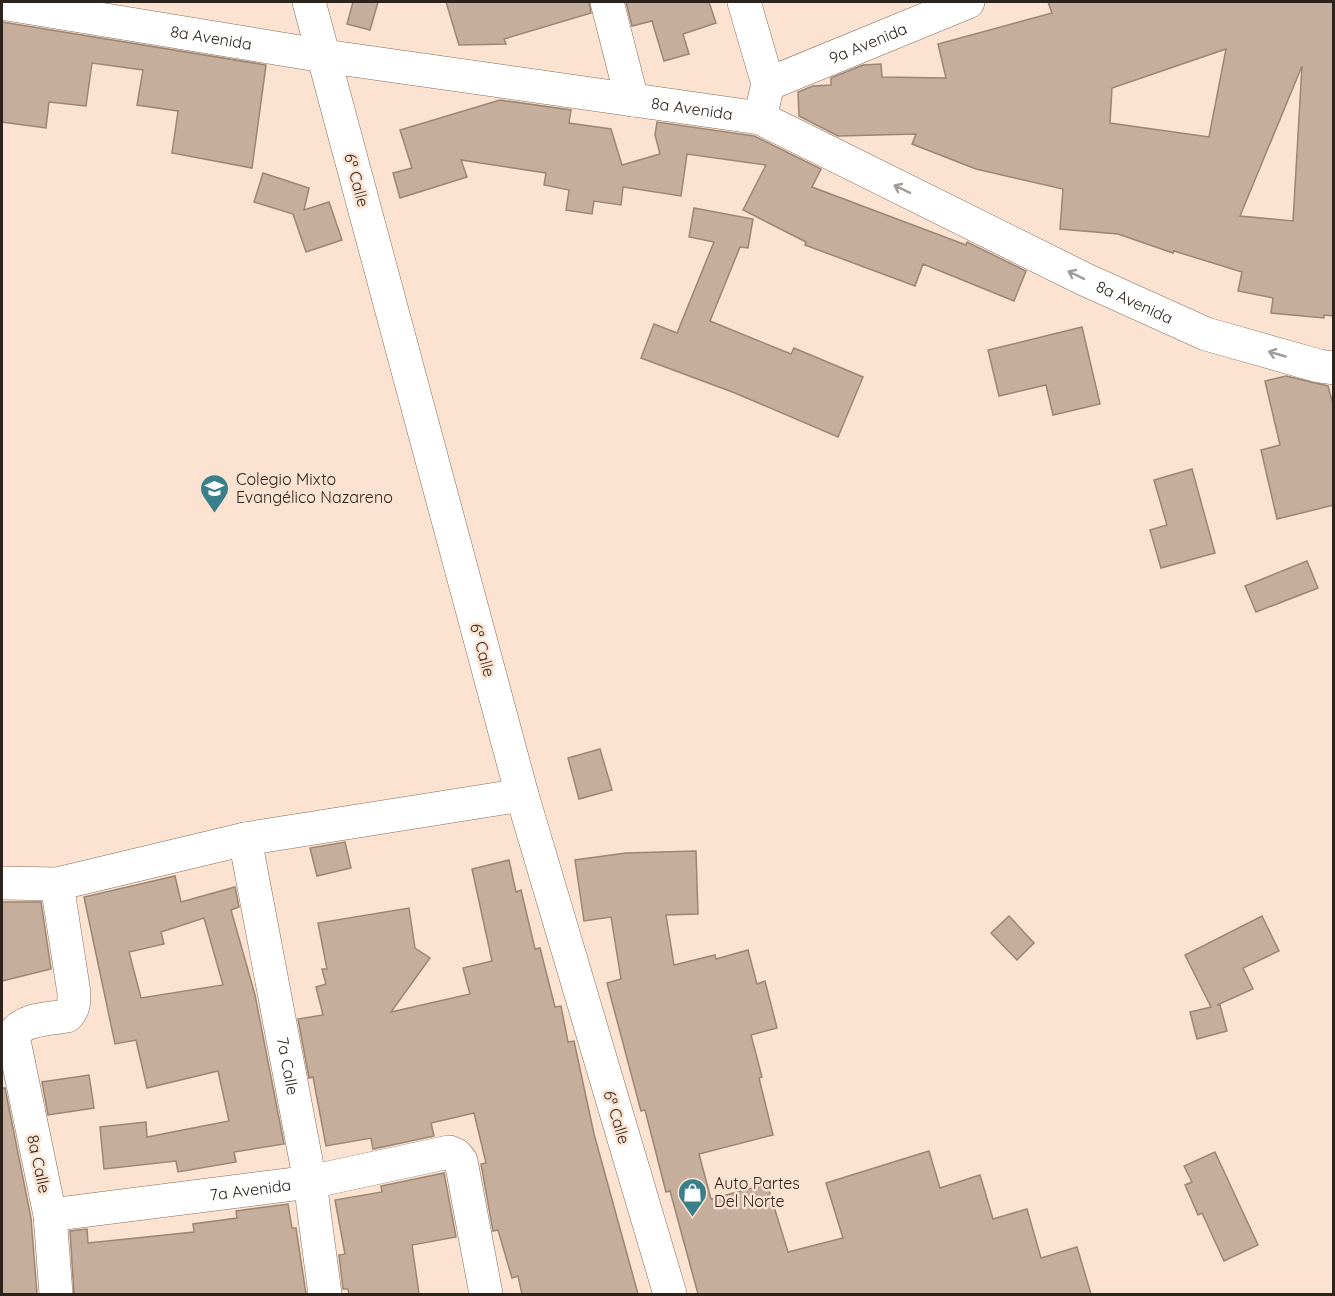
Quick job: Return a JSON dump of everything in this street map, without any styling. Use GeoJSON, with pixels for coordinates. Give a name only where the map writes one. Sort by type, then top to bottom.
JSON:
{"type":"FeatureCollection","features":[{"type":"Feature","properties":{"kind":"street","name":"6ª Calle"},"geometry":{"type":"LineString","coordinates":[[309,2],[522,795],[670,1294]]}},
{"type":"Feature","properties":{"kind":"street"},"geometry":{"type":"LineString","coordinates":[[607,2],[632,100]]}},
{"type":"Feature","properties":{"kind":"street"},"geometry":{"type":"LineString","coordinates":[[744,2],[768,84],[759,118]]}},
{"type":"Feature","properties":{"kind":"street","name":"9a Avenida"},"geometry":{"type":"LineString","coordinates":[[768,84],[968,2]]}},
{"type":"Feature","properties":{"kind":"street","name":"8a Avenida"},"geometry":{"type":"LineString","coordinates":[[2,3],[324,56],[759,118],[1084,279],[1206,333],[1319,366],[1334,368]]}},
{"type":"Feature","properties":{"kind":"street"},"geometry":{"type":"LineString","coordinates":[[2,883],[57,884],[245,839],[522,795]]}},
{"type":"Feature","properties":{"kind":"street","name":"7a Calle"},"geometry":{"type":"LineString","coordinates":[[245,839],[310,1182],[325,1294]]}},
{"type":"Feature","properties":{"kind":"street","name":"8a Calle"},"geometry":{"type":"LineString","coordinates":[[56,1294],[50,1215],[13,1036],[16,1030],[24,1024],[67,1016],[74,1006],[57,884]]}},
{"type":"Feature","properties":{"kind":"street","name":"7a Avenida"},"geometry":{"type":"LineString","coordinates":[[50,1215],[310,1182],[449,1152],[461,1161],[486,1294]]}},
{"type":"Feature","properties":{"kind":"building"},"geometry":{"type":"Polygon","coordinates":[[[353,2],[378,2],[370,30],[347,24],[353,2]]]}},
{"type":"Feature","properties":{"kind":"building"},"geometry":{"type":"Polygon","coordinates":[[[446,2],[589,2],[591,13],[504,39],[506,44],[459,45],[446,2]]]}},
{"type":"Feature","properties":{"kind":"building"},"geometry":{"type":"Polygon","coordinates":[[[626,2],[709,2],[716,23],[683,34],[689,54],[664,61],[652,21],[632,26],[626,2]]]}},
{"type":"Feature","properties":{"kind":"building"},"geometry":{"type":"Polygon","coordinates":[[[1048,2],[1334,2],[1334,316],[1324,315],[1324,318],[1271,313],[1273,298],[1238,291],[1242,272],[1174,251],[1173,253],[1118,234],[1060,229],[1063,189],[976,169],[912,144],[916,134],[838,136],[799,116],[798,92],[813,86],[831,85],[831,78],[863,65],[881,64],[882,77],[946,78],[938,44],[1052,13],[1048,2]],[[1226,49],[1112,88],[1110,123],[1209,137],[1226,49]],[[1302,66],[1240,216],[1293,221],[1302,66]]]}},
{"type":"Feature","properties":{"kind":"building"},"geometry":{"type":"Polygon","coordinates":[[[2,22],[266,65],[252,168],[172,153],[178,111],[137,105],[143,70],[92,63],[86,106],[49,102],[46,128],[2,122],[2,22]]]}},
{"type":"Feature","properties":{"kind":"building"},"geometry":{"type":"Polygon","coordinates":[[[500,100],[571,110],[569,123],[611,129],[622,165],[660,154],[655,135],[657,122],[754,136],[821,169],[812,187],[966,245],[967,242],[1026,271],[1014,301],[923,264],[915,286],[805,245],[806,242],[743,210],[766,165],[687,154],[681,196],[623,187],[621,205],[594,201],[592,214],[566,210],[569,190],[544,185],[546,173],[461,160],[467,177],[400,198],[393,173],[412,168],[400,130],[500,100]]]}},
{"type":"Feature","properties":{"kind":"building"},"geometry":{"type":"Polygon","coordinates":[[[263,173],[309,188],[304,210],[329,202],[342,240],[306,252],[293,214],[254,202],[263,173]]]}},
{"type":"Feature","properties":{"kind":"building"},"geometry":{"type":"Polygon","coordinates":[[[694,208],[753,219],[748,248],[740,247],[710,321],[791,354],[794,348],[863,377],[838,437],[735,393],[641,358],[654,324],[677,333],[714,242],[689,237],[694,208]]]}},
{"type":"Feature","properties":{"kind":"building"},"geometry":{"type":"Polygon","coordinates":[[[1082,327],[1100,404],[1053,415],[1046,385],[999,396],[988,350],[1082,327]]]}},
{"type":"Feature","properties":{"kind":"building"},"geometry":{"type":"Polygon","coordinates":[[[1286,376],[1328,386],[1334,408],[1334,505],[1277,519],[1261,450],[1280,445],[1265,381],[1286,376]]]}},
{"type":"Feature","properties":{"kind":"building"},"geometry":{"type":"Polygon","coordinates":[[[1192,469],[1215,553],[1161,568],[1150,530],[1167,525],[1154,480],[1192,469]]]}},
{"type":"Feature","properties":{"kind":"building"},"geometry":{"type":"Polygon","coordinates":[[[1307,561],[1318,588],[1256,612],[1245,586],[1307,561]]]}},
{"type":"Feature","properties":{"kind":"building"},"geometry":{"type":"Polygon","coordinates":[[[600,749],[612,790],[579,799],[568,758],[600,749]]]}},
{"type":"Feature","properties":{"kind":"building"},"geometry":{"type":"Polygon","coordinates":[[[345,842],[351,868],[317,876],[310,848],[345,842]]]}},
{"type":"Feature","properties":{"kind":"building"},"geometry":{"type":"Polygon","coordinates":[[[696,851],[698,914],[666,915],[674,965],[715,955],[716,959],[748,950],[757,984],[765,981],[777,1028],[751,1035],[773,1135],[699,1154],[711,1199],[767,1184],[788,1252],[843,1238],[826,1183],[929,1151],[940,1188],[980,1175],[993,1219],[1027,1209],[1041,1258],[1077,1247],[1091,1294],[698,1294],[670,1191],[666,1192],[645,1110],[641,1111],[607,983],[621,979],[611,917],[584,921],[575,860],[626,853],[696,851]]]}},
{"type":"Feature","properties":{"kind":"building"},"geometry":{"type":"Polygon","coordinates":[[[509,860],[516,892],[521,890],[535,949],[540,948],[555,1007],[561,1006],[568,1042],[574,1041],[594,1134],[638,1294],[522,1294],[518,1276],[512,1278],[498,1230],[493,1231],[481,1164],[486,1163],[474,1113],[431,1123],[434,1136],[373,1149],[371,1138],[326,1146],[313,1077],[309,1078],[298,1019],[323,1015],[316,987],[326,984],[322,969],[327,969],[318,923],[409,908],[415,948],[430,958],[391,1012],[470,994],[463,968],[492,961],[472,869],[509,860]]]}},
{"type":"Feature","properties":{"kind":"building"},"geometry":{"type":"Polygon","coordinates":[[[175,876],[181,902],[235,887],[239,907],[231,910],[255,995],[284,1144],[234,1152],[236,1162],[178,1172],[176,1161],[104,1169],[100,1127],[146,1122],[147,1137],[229,1121],[218,1071],[147,1088],[136,1040],[115,1044],[84,897],[175,876]],[[204,918],[161,932],[164,944],[129,952],[141,998],[223,985],[204,918]]]}},
{"type":"Feature","properties":{"kind":"building"},"geometry":{"type":"Polygon","coordinates":[[[2,902],[41,902],[51,969],[2,981],[2,902]]]}},
{"type":"Feature","properties":{"kind":"building"},"geometry":{"type":"Polygon","coordinates":[[[1009,916],[1034,943],[1017,960],[991,933],[1009,916]]]}},
{"type":"Feature","properties":{"kind":"building"},"geometry":{"type":"Polygon","coordinates":[[[1262,916],[1279,951],[1243,968],[1253,989],[1217,1005],[1220,1005],[1227,1031],[1197,1039],[1190,1012],[1211,1007],[1185,955],[1262,916]]]}},
{"type":"Feature","properties":{"kind":"building"},"geometry":{"type":"Polygon","coordinates":[[[89,1075],[94,1108],[48,1115],[42,1082],[89,1075]]]}},
{"type":"Feature","properties":{"kind":"building"},"geometry":{"type":"Polygon","coordinates":[[[2,1088],[5,1088],[31,1218],[37,1294],[2,1294],[2,1088]]]}},
{"type":"Feature","properties":{"kind":"building"},"geometry":{"type":"Polygon","coordinates":[[[1215,1152],[1258,1245],[1224,1261],[1202,1213],[1198,1215],[1185,1185],[1192,1182],[1184,1166],[1215,1152]]]}},
{"type":"Feature","properties":{"kind":"building"},"geometry":{"type":"Polygon","coordinates":[[[444,1173],[456,1237],[412,1245],[419,1294],[349,1294],[348,1289],[343,1289],[339,1255],[345,1254],[335,1200],[382,1192],[381,1186],[444,1173]]]}},
{"type":"Feature","properties":{"kind":"building"},"geometry":{"type":"Polygon","coordinates":[[[288,1204],[292,1228],[296,1228],[306,1294],[74,1294],[70,1231],[87,1229],[88,1243],[194,1232],[193,1224],[237,1218],[236,1211],[288,1204]]]}},
{"type":"Feature","properties":{"kind":"place","name":"Colegio Mixto Evangélico Nazareno"},"geometry":{"type":"Point","coordinates":[215,514]}},
{"type":"Feature","properties":{"kind":"place","name":"Auto Partes Del Norte"},"geometry":{"type":"Point","coordinates":[693,1218]}}]}
